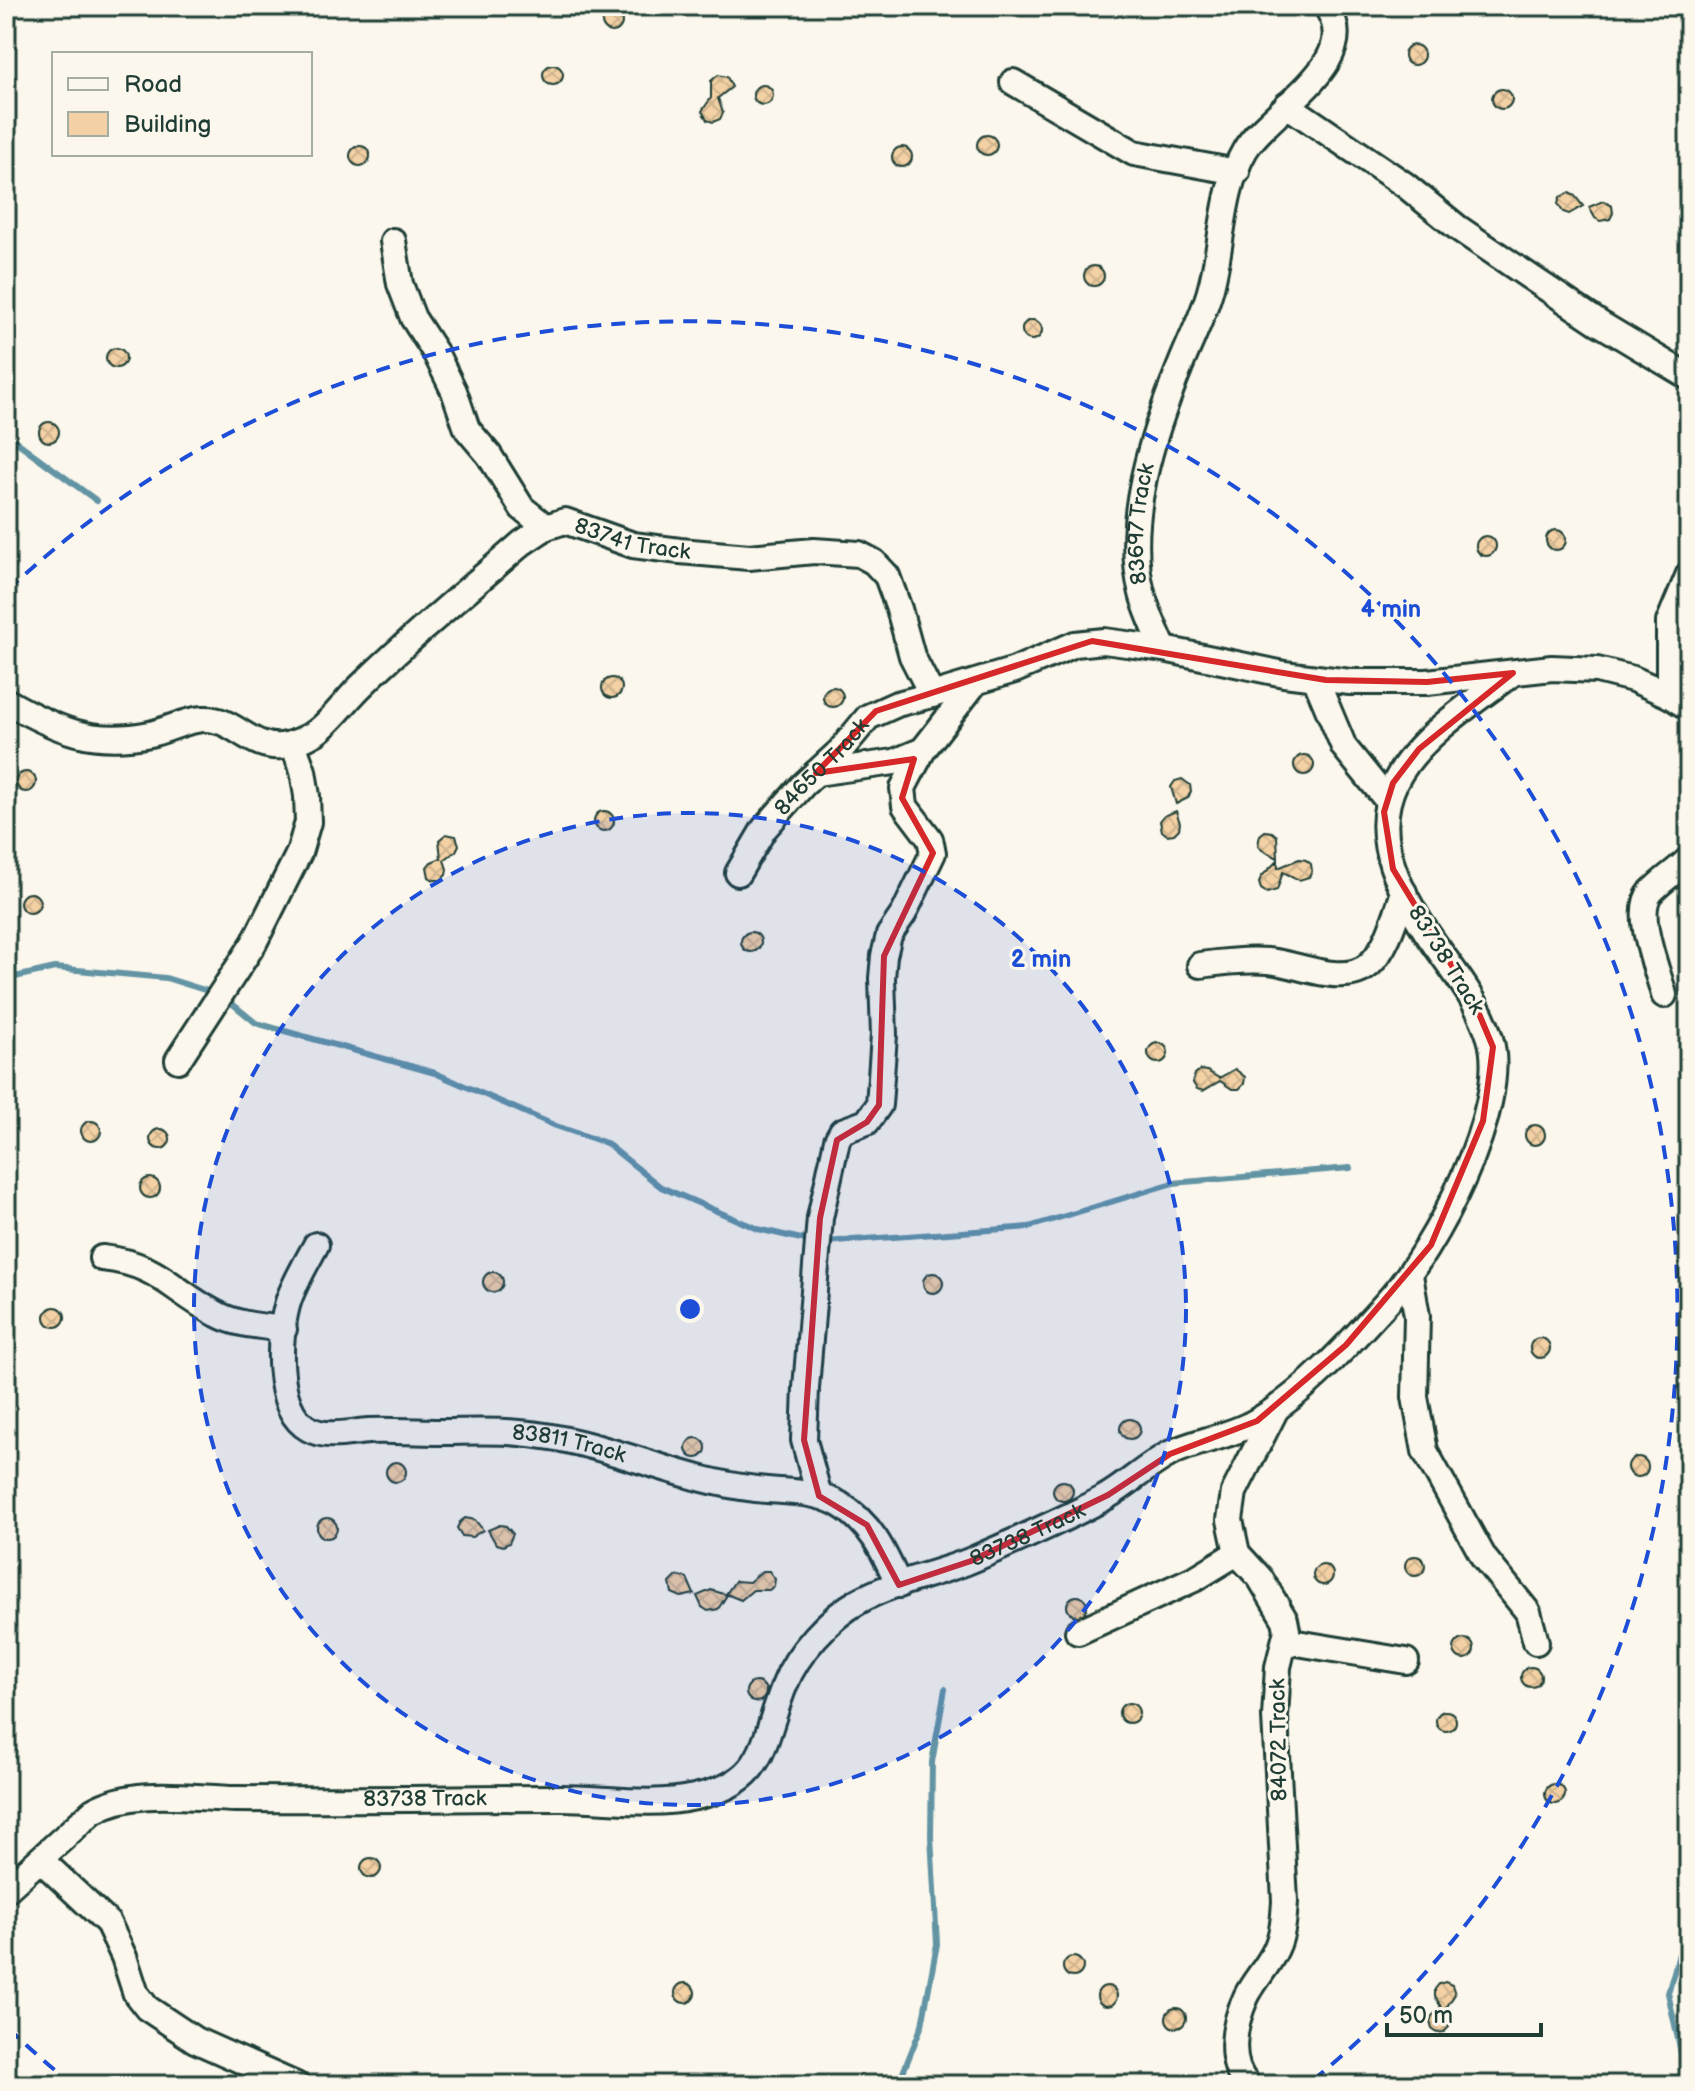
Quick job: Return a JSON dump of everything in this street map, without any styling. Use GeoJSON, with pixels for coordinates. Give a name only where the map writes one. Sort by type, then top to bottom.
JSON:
{"type":"FeatureCollection","features":[{"type":"Feature","properties":{"kind":"street","name":"83697 Track"},"geometry":{"type":"LineString","coordinates":[[1164,649],[1150,618],[1138,574],[1137,533],[1143,484],[1161,416],[1204,311],[1244,152],[1255,137],[1319,74],[1332,55],[1336,25],[1326,6]]}},
{"type":"Feature","properties":{"kind":"street"},"geometry":{"type":"LineString","coordinates":[[1013,82],[1134,153],[1237,172]]}},
{"type":"Feature","properties":{"kind":"street"},"geometry":{"type":"LineString","coordinates":[[1287,105],[1394,177],[1458,228],[1536,281],[1689,377]]}},
{"type":"Feature","properties":{"kind":"street"},"geometry":{"type":"LineString","coordinates":[[393,241],[400,284],[413,318],[435,352],[454,391],[467,429],[489,455],[522,508],[546,527]]}},
{"type":"Feature","properties":{"kind":"street","name":"83741 Track"},"geometry":{"type":"LineString","coordinates":[[293,744],[316,732],[361,686],[522,543],[546,527],[565,521],[633,545],[680,551],[749,557],[814,551],[859,554],[874,562],[887,576],[912,656],[932,695]]}},
{"type":"Feature","properties":{"kind":"street"},"geometry":{"type":"LineString","coordinates":[[1679,702],[1669,622],[1689,574]]}},
{"type":"Feature","properties":{"kind":"street"},"geometry":{"type":"LineString","coordinates":[[932,695],[975,683],[1084,642],[1104,641],[1164,649],[1315,678],[1378,683],[1552,668],[1597,670],[1633,679],[1679,702]]}},
{"type":"Feature","properties":{"kind":"street","name":"83738 Track"},"geometry":{"type":"LineString","coordinates":[[6,1890],[93,1811],[107,1803],[133,1798],[170,1796],[366,1801],[586,1798],[645,1801],[691,1798],[717,1791],[743,1777],[757,1761],[785,1684],[803,1654],[828,1626],[857,1602],[971,1561],[1108,1495],[1170,1454],[1242,1429],[1276,1409],[1346,1345],[1410,1275],[1431,1245],[1460,1187],[1490,1096],[1493,1047],[1479,1010],[1426,931],[1393,869],[1384,812],[1393,783],[1419,749],[1454,717],[1513,673]]}},
{"type":"Feature","properties":{"kind":"street"},"geometry":{"type":"LineString","coordinates":[[1315,678],[1344,747],[1387,800]]}},
{"type":"Feature","properties":{"kind":"street"},"geometry":{"type":"LineString","coordinates":[[819,1496],[804,1440],[820,1218],[837,1140],[842,1131],[867,1122],[879,1105],[884,956],[889,935],[904,913],[933,853],[930,839],[902,798],[908,774],[975,683]]}},
{"type":"Feature","properties":{"kind":"street","name":"84650 Track"},"geometry":{"type":"LineString","coordinates":[[738,873],[764,829],[872,714],[932,695]]}},
{"type":"Feature","properties":{"kind":"street"},"geometry":{"type":"LineString","coordinates":[[6,700],[50,725],[86,737],[113,739],[151,734],[203,718],[223,721],[260,743],[271,746],[293,744],[303,771],[307,796],[308,822],[299,853],[254,943],[178,1060]]}},
{"type":"Feature","properties":{"kind":"street"},"geometry":{"type":"LineString","coordinates":[[816,773],[894,762],[923,750]]}},
{"type":"Feature","properties":{"kind":"street"},"geometry":{"type":"LineString","coordinates":[[1664,995],[1644,922],[1644,907],[1650,894],[1689,859]]}},
{"type":"Feature","properties":{"kind":"street"},"geometry":{"type":"LineString","coordinates":[[1200,965],[1267,960],[1334,974],[1351,974],[1362,970],[1379,954],[1404,892]]}},
{"type":"Feature","properties":{"kind":"street","name":"83811 Track"},"geometry":{"type":"LineString","coordinates":[[316,1245],[289,1299],[281,1364],[286,1397],[303,1425],[316,1432],[521,1433],[570,1441],[699,1478],[755,1489],[819,1496],[836,1502],[867,1525],[888,1559],[899,1585]]}},
{"type":"Feature","properties":{"kind":"street"},"geometry":{"type":"LineString","coordinates":[[102,1258],[124,1260],[149,1268],[219,1316],[246,1324],[284,1324]]}},
{"type":"Feature","properties":{"kind":"street"},"geometry":{"type":"LineString","coordinates":[[1410,1275],[1417,1316],[1415,1397],[1425,1451],[1484,1558],[1528,1612],[1536,1642]]}},
{"type":"Feature","properties":{"kind":"street"},"geometry":{"type":"LineString","coordinates":[[1078,1632],[1196,1578],[1237,1553],[1230,1520],[1232,1498],[1276,1409]]}},
{"type":"Feature","properties":{"kind":"street","name":"84072 Track"},"geometry":{"type":"LineString","coordinates":[[1237,1553],[1260,1578],[1285,1620],[1275,1717],[1285,1901],[1283,1929],[1276,1948],[1245,1999],[1236,2029],[1234,2056],[1248,2085]]}},
{"type":"Feature","properties":{"kind":"street"},"geometry":{"type":"LineString","coordinates":[[1285,1641],[1406,1661]]}},
{"type":"Feature","properties":{"kind":"street"},"geometry":{"type":"LineString","coordinates":[[41,1860],[108,1923],[124,1957],[136,1994],[147,2008],[168,2025],[195,2040],[296,2085]]}},
{"type":"Feature","properties":{"kind":"highlighted area"},"geometry":{"type":"Polygon","coordinates":[[[1092,641],[1326,680],[1427,682],[1513,673],[1419,749],[1393,783],[1384,812],[1393,869],[1474,1002],[1493,1047],[1483,1121],[1431,1245],[1346,1345],[1257,1421],[1170,1454],[1108,1495],[971,1561],[899,1585],[867,1525],[819,1496],[804,1440],[820,1218],[837,1140],[867,1122],[879,1105],[884,956],[933,853],[902,798],[914,759],[816,773],[876,711],[1092,641]]]}},
{"type":"Feature","properties":{"kind":"building"},"geometry":{"type":"Polygon","coordinates":[[[608,12],[616,12],[622,22],[616,32],[608,32],[602,26],[602,18],[608,12]]]}},
{"type":"Feature","properties":{"kind":"building"},"geometry":{"type":"Polygon","coordinates":[[[1410,45],[1418,45],[1424,55],[1418,65],[1410,65],[1404,59],[1404,51],[1410,45]]]}},
{"type":"Feature","properties":{"kind":"building"},"geometry":{"type":"Polygon","coordinates":[[[549,65],[557,65],[563,75],[557,85],[549,85],[543,79],[543,71],[549,65]]]}},
{"type":"Feature","properties":{"kind":"building"},"geometry":{"type":"Polygon","coordinates":[[[718,75],[727,77],[732,87],[718,98],[723,113],[720,119],[713,122],[707,120],[702,111],[711,98],[711,81],[718,75]]]}},
{"type":"Feature","properties":{"kind":"building"},"geometry":{"type":"Polygon","coordinates":[[[759,85],[767,85],[773,95],[767,105],[759,105],[753,99],[753,91],[759,85]]]}},
{"type":"Feature","properties":{"kind":"building"},"geometry":{"type":"Polygon","coordinates":[[[1498,89],[1506,89],[1512,99],[1506,109],[1498,109],[1492,103],[1492,95],[1498,89]]]}},
{"type":"Feature","properties":{"kind":"building"},"geometry":{"type":"Polygon","coordinates":[[[983,135],[991,135],[997,145],[991,155],[983,155],[977,149],[977,141],[983,135]]]}},
{"type":"Feature","properties":{"kind":"building"},"geometry":{"type":"Polygon","coordinates":[[[360,146],[367,149],[370,156],[367,163],[360,166],[353,163],[350,156],[353,149],[360,146]]]}},
{"type":"Feature","properties":{"kind":"building"},"geometry":{"type":"Polygon","coordinates":[[[898,147],[906,147],[912,157],[906,167],[898,167],[892,161],[892,153],[898,147]]]}},
{"type":"Feature","properties":{"kind":"building"},"geometry":{"type":"Polygon","coordinates":[[[1569,193],[1583,206],[1569,214],[1563,212],[1558,204],[1560,197],[1569,193]]]}},
{"type":"Feature","properties":{"kind":"building"},"geometry":{"type":"Polygon","coordinates":[[[1603,201],[1612,206],[1613,213],[1610,219],[1600,221],[1589,207],[1603,201]]]}},
{"type":"Feature","properties":{"kind":"building"},"geometry":{"type":"Polygon","coordinates":[[[1090,266],[1098,266],[1104,276],[1098,286],[1090,286],[1084,280],[1084,272],[1090,266]]]}},
{"type":"Feature","properties":{"kind":"building"},"geometry":{"type":"Polygon","coordinates":[[[1032,320],[1039,323],[1042,330],[1039,337],[1032,340],[1025,337],[1022,330],[1025,323],[1032,320]]]}},
{"type":"Feature","properties":{"kind":"building"},"geometry":{"type":"Polygon","coordinates":[[[112,348],[120,348],[126,358],[120,368],[112,368],[106,362],[106,354],[112,348]]]}},
{"type":"Feature","properties":{"kind":"building"},"geometry":{"type":"Polygon","coordinates":[[[45,422],[53,422],[59,432],[53,442],[45,442],[39,436],[39,428],[45,422]]]}},
{"type":"Feature","properties":{"kind":"building"},"geometry":{"type":"Polygon","coordinates":[[[1552,530],[1560,530],[1566,540],[1560,550],[1552,550],[1546,544],[1546,536],[1552,530]]]}},
{"type":"Feature","properties":{"kind":"building"},"geometry":{"type":"Polygon","coordinates":[[[1482,536],[1490,536],[1496,546],[1490,556],[1482,556],[1476,550],[1476,542],[1482,536]]]}},
{"type":"Feature","properties":{"kind":"building"},"geometry":{"type":"Polygon","coordinates":[[[608,678],[616,678],[622,688],[616,698],[608,698],[602,692],[602,684],[608,678]]]}},
{"type":"Feature","properties":{"kind":"building"},"geometry":{"type":"Polygon","coordinates":[[[833,687],[840,690],[843,697],[840,704],[833,707],[826,704],[823,697],[826,690],[833,687]]]}},
{"type":"Feature","properties":{"kind":"building"},"geometry":{"type":"Polygon","coordinates":[[[1300,755],[1308,755],[1314,765],[1308,775],[1300,775],[1294,769],[1294,761],[1300,755]]]}},
{"type":"Feature","properties":{"kind":"building"},"geometry":{"type":"Polygon","coordinates":[[[22,772],[30,772],[36,782],[30,792],[22,792],[16,786],[16,778],[22,772]]]}},
{"type":"Feature","properties":{"kind":"building"},"geometry":{"type":"Polygon","coordinates":[[[1182,779],[1190,785],[1191,791],[1188,798],[1176,804],[1171,787],[1175,781],[1182,779]]]}},
{"type":"Feature","properties":{"kind":"building"},"geometry":{"type":"Polygon","coordinates":[[[600,811],[608,811],[614,821],[608,831],[600,831],[594,825],[594,817],[600,811]]]}},
{"type":"Feature","properties":{"kind":"building"},"geometry":{"type":"Polygon","coordinates":[[[1176,811],[1179,829],[1167,835],[1162,831],[1160,821],[1176,811]]]}},
{"type":"Feature","properties":{"kind":"building"},"geometry":{"type":"Polygon","coordinates":[[[1265,831],[1277,836],[1278,858],[1258,845],[1260,835],[1265,831]]]}},
{"type":"Feature","properties":{"kind":"building"},"geometry":{"type":"Polygon","coordinates":[[[446,834],[456,836],[459,845],[444,860],[446,875],[441,880],[434,880],[429,877],[427,867],[441,858],[439,840],[446,834]]]}},
{"type":"Feature","properties":{"kind":"building"},"geometry":{"type":"Polygon","coordinates":[[[1299,859],[1311,864],[1309,877],[1299,880],[1283,872],[1277,890],[1267,893],[1261,889],[1261,877],[1278,860],[1278,868],[1299,859]]]}},
{"type":"Feature","properties":{"kind":"building"},"geometry":{"type":"Polygon","coordinates":[[[26,893],[34,893],[40,903],[34,913],[26,913],[20,907],[20,899],[26,893]]]}},
{"type":"Feature","properties":{"kind":"building"},"geometry":{"type":"Polygon","coordinates":[[[747,932],[755,932],[761,942],[755,952],[747,952],[741,946],[741,938],[747,932]]]}},
{"type":"Feature","properties":{"kind":"building"},"geometry":{"type":"Polygon","coordinates":[[[1154,1043],[1162,1043],[1168,1053],[1162,1063],[1154,1063],[1148,1057],[1148,1049],[1154,1043]]]}},
{"type":"Feature","properties":{"kind":"building"},"geometry":{"type":"Polygon","coordinates":[[[1235,1069],[1245,1077],[1239,1089],[1232,1089],[1220,1081],[1203,1091],[1193,1083],[1194,1074],[1200,1070],[1219,1078],[1235,1069]]]}},
{"type":"Feature","properties":{"kind":"building"},"geometry":{"type":"Polygon","coordinates":[[[87,1121],[95,1121],[101,1131],[95,1141],[87,1141],[81,1135],[81,1127],[87,1121]]]}},
{"type":"Feature","properties":{"kind":"building"},"geometry":{"type":"Polygon","coordinates":[[[1531,1125],[1539,1125],[1545,1135],[1539,1145],[1531,1145],[1525,1139],[1525,1131],[1531,1125]]]}},
{"type":"Feature","properties":{"kind":"building"},"geometry":{"type":"Polygon","coordinates":[[[156,1129],[164,1129],[170,1139],[164,1149],[156,1149],[150,1143],[150,1135],[156,1129]]]}},
{"type":"Feature","properties":{"kind":"building"},"geometry":{"type":"Polygon","coordinates":[[[146,1178],[154,1178],[160,1188],[154,1198],[146,1198],[140,1192],[140,1184],[146,1178]]]}},
{"type":"Feature","properties":{"kind":"building"},"geometry":{"type":"Polygon","coordinates":[[[489,1272],[497,1272],[503,1282],[497,1292],[489,1292],[483,1286],[483,1278],[489,1272]]]}},
{"type":"Feature","properties":{"kind":"building"},"geometry":{"type":"Polygon","coordinates":[[[929,1273],[937,1273],[943,1283],[937,1293],[929,1293],[923,1287],[923,1279],[929,1273]]]}},
{"type":"Feature","properties":{"kind":"building"},"geometry":{"type":"Polygon","coordinates":[[[51,1307],[59,1307],[65,1317],[59,1327],[51,1327],[45,1321],[45,1313],[51,1307]]]}},
{"type":"Feature","properties":{"kind":"building"},"geometry":{"type":"Polygon","coordinates":[[[1536,1338],[1544,1338],[1550,1348],[1544,1358],[1536,1358],[1530,1352],[1530,1344],[1536,1338]]]}},
{"type":"Feature","properties":{"kind":"building"},"geometry":{"type":"Polygon","coordinates":[[[1126,1419],[1134,1419],[1140,1429],[1134,1439],[1126,1439],[1120,1433],[1120,1425],[1126,1419]]]}},
{"type":"Feature","properties":{"kind":"building"},"geometry":{"type":"Polygon","coordinates":[[[692,1438],[700,1438],[706,1448],[700,1458],[692,1458],[686,1452],[686,1444],[692,1438]]]}},
{"type":"Feature","properties":{"kind":"building"},"geometry":{"type":"Polygon","coordinates":[[[1638,1457],[1645,1460],[1648,1467],[1645,1474],[1638,1477],[1631,1474],[1628,1467],[1631,1460],[1638,1457]]]}},
{"type":"Feature","properties":{"kind":"building"},"geometry":{"type":"Polygon","coordinates":[[[392,1462],[400,1462],[406,1472],[400,1482],[392,1482],[386,1476],[386,1468],[392,1462]]]}},
{"type":"Feature","properties":{"kind":"building"},"geometry":{"type":"Polygon","coordinates":[[[1059,1481],[1067,1481],[1073,1491],[1067,1501],[1059,1501],[1053,1495],[1053,1487],[1059,1481]]]}},
{"type":"Feature","properties":{"kind":"building"},"geometry":{"type":"Polygon","coordinates":[[[327,1518],[334,1521],[337,1528],[334,1535],[327,1538],[320,1535],[317,1528],[320,1521],[327,1518]]]}},
{"type":"Feature","properties":{"kind":"building"},"geometry":{"type":"Polygon","coordinates":[[[465,1518],[475,1520],[483,1530],[472,1537],[462,1536],[457,1528],[465,1518]]]}},
{"type":"Feature","properties":{"kind":"building"},"geometry":{"type":"Polygon","coordinates":[[[506,1526],[513,1534],[509,1543],[503,1546],[496,1544],[488,1530],[506,1526]]]}},
{"type":"Feature","properties":{"kind":"building"},"geometry":{"type":"Polygon","coordinates":[[[1415,1556],[1422,1559],[1425,1566],[1422,1573],[1415,1576],[1408,1573],[1405,1566],[1408,1559],[1415,1556]]]}},
{"type":"Feature","properties":{"kind":"building"},"geometry":{"type":"Polygon","coordinates":[[[1319,1565],[1327,1565],[1333,1575],[1327,1585],[1319,1585],[1313,1579],[1313,1571],[1319,1565]]]}},
{"type":"Feature","properties":{"kind":"building"},"geometry":{"type":"Polygon","coordinates":[[[762,1571],[769,1571],[775,1579],[774,1586],[769,1590],[753,1590],[741,1600],[726,1594],[735,1581],[749,1582],[762,1571]]]}},
{"type":"Feature","properties":{"kind":"building"},"geometry":{"type":"Polygon","coordinates":[[[677,1576],[687,1578],[694,1594],[681,1597],[672,1593],[670,1583],[677,1576]]]}},
{"type":"Feature","properties":{"kind":"building"},"geometry":{"type":"Polygon","coordinates":[[[711,1590],[727,1595],[718,1609],[708,1611],[702,1607],[697,1596],[711,1590]]]}},
{"type":"Feature","properties":{"kind":"building"},"geometry":{"type":"Polygon","coordinates":[[[1077,1596],[1084,1599],[1087,1606],[1084,1613],[1077,1616],[1070,1613],[1067,1606],[1070,1599],[1077,1596]]]}},
{"type":"Feature","properties":{"kind":"building"},"geometry":{"type":"Polygon","coordinates":[[[1460,1639],[1468,1639],[1474,1649],[1468,1659],[1460,1659],[1454,1653],[1454,1645],[1460,1639]]]}},
{"type":"Feature","properties":{"kind":"building"},"geometry":{"type":"Polygon","coordinates":[[[1527,1667],[1535,1667],[1541,1677],[1535,1687],[1527,1687],[1521,1681],[1521,1673],[1527,1667]]]}},
{"type":"Feature","properties":{"kind":"building"},"geometry":{"type":"Polygon","coordinates":[[[756,1682],[763,1685],[766,1692],[763,1699],[756,1702],[749,1699],[746,1692],[749,1685],[756,1682]]]}},
{"type":"Feature","properties":{"kind":"building"},"geometry":{"type":"Polygon","coordinates":[[[1129,1703],[1136,1706],[1139,1713],[1136,1720],[1129,1723],[1122,1720],[1119,1713],[1122,1706],[1129,1703]]]}},
{"type":"Feature","properties":{"kind":"building"},"geometry":{"type":"Polygon","coordinates":[[[1442,1711],[1450,1711],[1456,1721],[1450,1731],[1442,1731],[1436,1725],[1436,1717],[1442,1711]]]}},
{"type":"Feature","properties":{"kind":"building"},"geometry":{"type":"Polygon","coordinates":[[[1551,1784],[1559,1784],[1565,1794],[1559,1804],[1551,1804],[1545,1798],[1545,1790],[1551,1784]]]}},
{"type":"Feature","properties":{"kind":"building"},"geometry":{"type":"Polygon","coordinates":[[[367,1858],[375,1858],[381,1868],[375,1878],[367,1878],[361,1872],[361,1864],[367,1858]]]}},
{"type":"Feature","properties":{"kind":"building"},"geometry":{"type":"Polygon","coordinates":[[[1069,1957],[1077,1957],[1083,1967],[1077,1977],[1069,1977],[1063,1971],[1063,1963],[1069,1957]]]}},
{"type":"Feature","properties":{"kind":"building"},"geometry":{"type":"Polygon","coordinates":[[[1445,1982],[1452,1985],[1455,1994],[1446,2008],[1449,2027],[1437,2033],[1430,2022],[1441,2007],[1435,1989],[1445,1982]]]}},
{"type":"Feature","properties":{"kind":"building"},"geometry":{"type":"Polygon","coordinates":[[[681,1983],[689,1983],[695,1993],[689,2003],[681,2003],[675,1997],[675,1989],[681,1983]]]}},
{"type":"Feature","properties":{"kind":"building"},"geometry":{"type":"Polygon","coordinates":[[[1103,1986],[1111,1986],[1117,1996],[1111,2006],[1103,2006],[1097,2000],[1097,1992],[1103,1986]]]}},
{"type":"Feature","properties":{"kind":"building"},"geometry":{"type":"Polygon","coordinates":[[[1172,2008],[1180,2008],[1186,2018],[1180,2028],[1172,2028],[1166,2022],[1166,2014],[1172,2008]]]}},
{"type":"Feature","properties":{"kind":"waterway"},"geometry":{"type":"LineString","coordinates":[[6,434],[97,501]]}},
{"type":"Feature","properties":{"kind":"waterway"},"geometry":{"type":"LineString","coordinates":[[6,979],[55,968],[166,978],[214,993]]}},
{"type":"Feature","properties":{"kind":"waterway"},"geometry":{"type":"LineString","coordinates":[[224,997],[256,1023],[435,1073],[556,1126],[606,1143],[661,1187],[758,1229],[814,1242]]}},
{"type":"Feature","properties":{"kind":"waterway"},"geometry":{"type":"LineString","coordinates":[[825,1242],[1029,1227],[1173,1183],[1350,1168]]}},
{"type":"Feature","properties":{"kind":"waterway"},"geometry":{"type":"LineString","coordinates":[[898,2085],[922,2025],[937,1944],[931,1836],[932,1762],[945,1689]]}},
{"type":"Feature","properties":{"kind":"waterway"},"geometry":{"type":"LineString","coordinates":[[1688,2085],[1668,1993],[1689,1919]]}}]}
